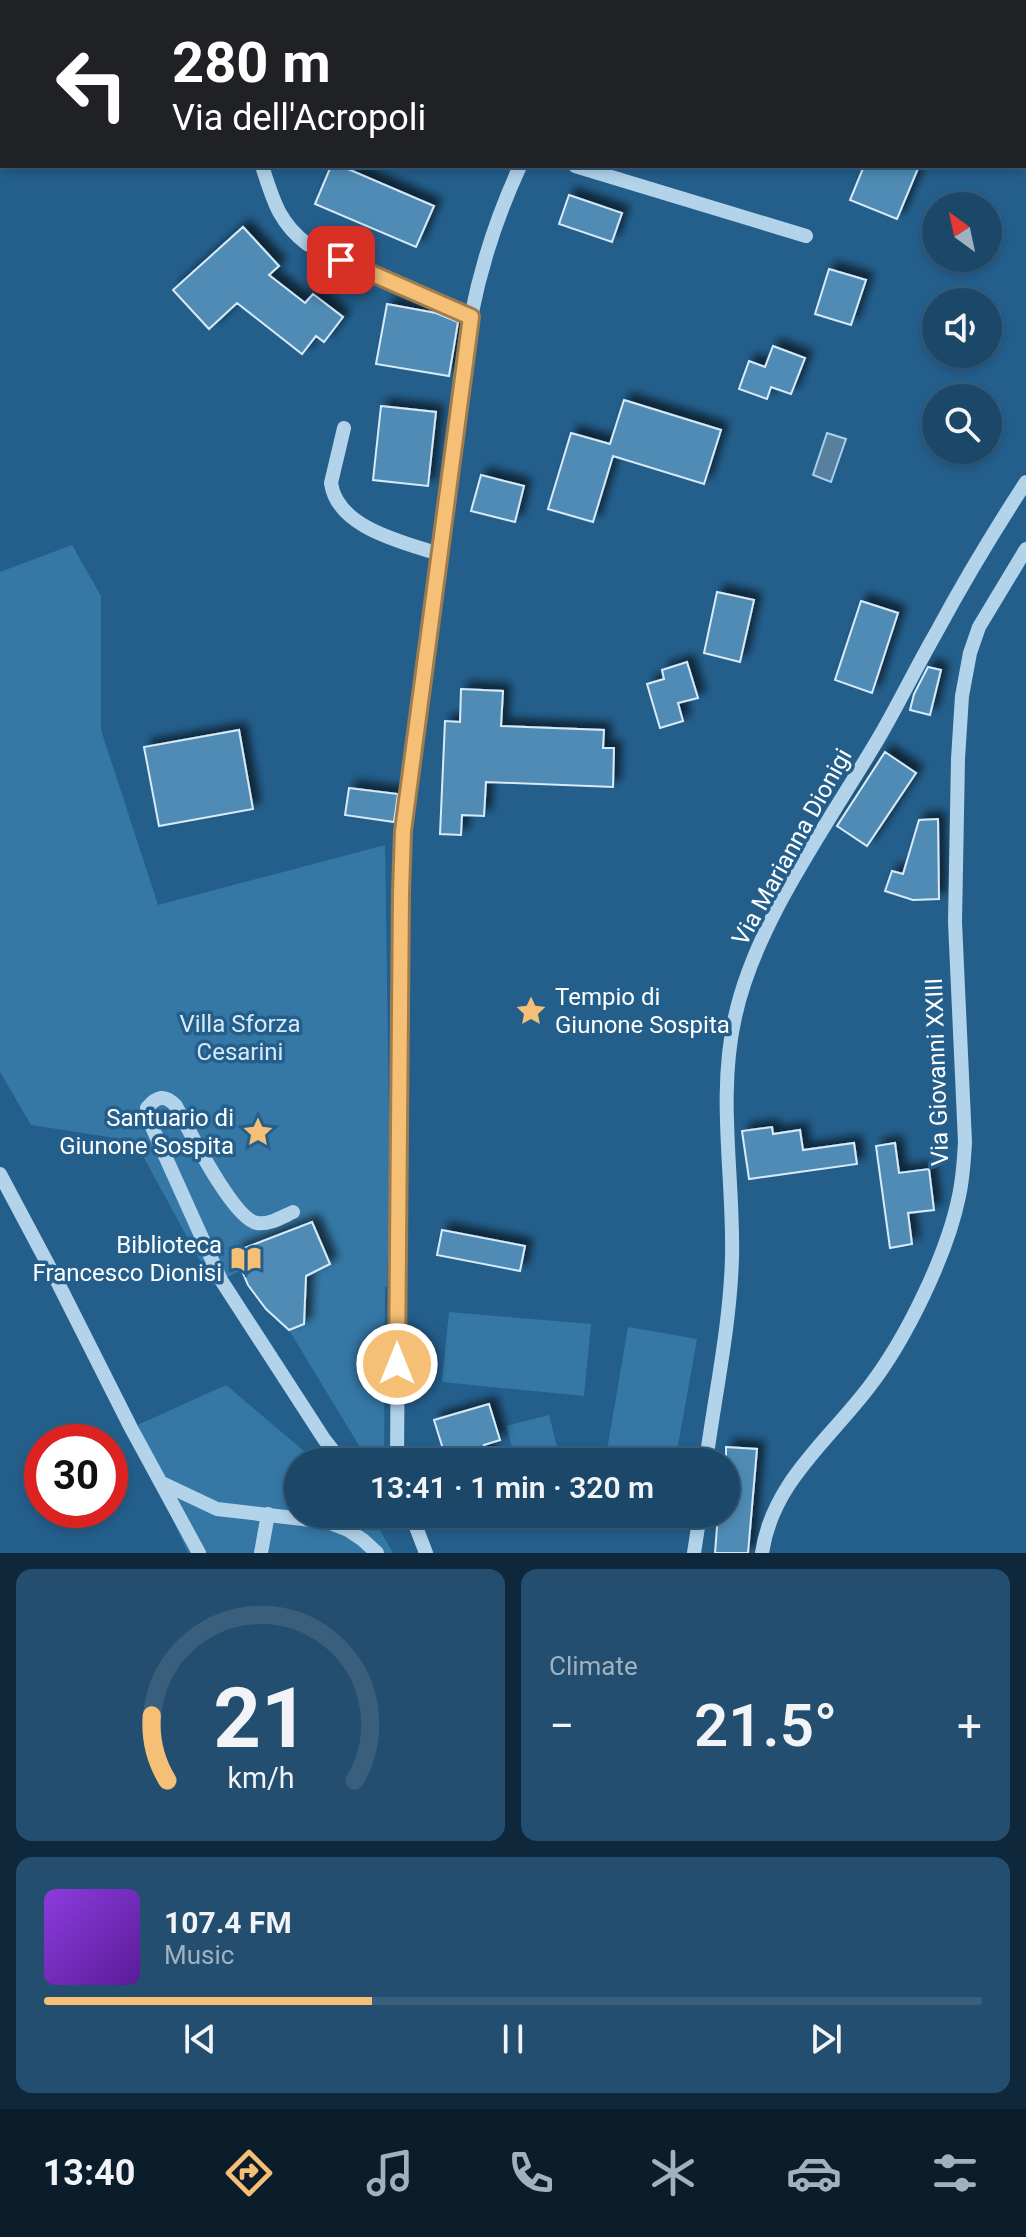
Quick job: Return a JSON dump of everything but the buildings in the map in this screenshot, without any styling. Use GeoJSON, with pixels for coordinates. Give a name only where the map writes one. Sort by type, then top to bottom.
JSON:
{"type":"FeatureCollection","features":[{"type":"Feature","properties":{"kind":"street"},"geometry":{"type":"LineString","coordinates":[[263,168],[281,217],[307,244],[471,317]]}},
{"type":"Feature","properties":{"kind":"street"},"geometry":{"type":"LineString","coordinates":[[397,1448],[403,831],[471,317],[483,266],[506,196],[519,168]]}},
{"type":"Feature","properties":{"kind":"street"},"geometry":{"type":"LineString","coordinates":[[582,168],[806,236]]}},
{"type":"Feature","properties":{"kind":"street"},"geometry":{"type":"LineString","coordinates":[[344,428],[331,483],[339,503],[360,523],[439,554]]}},
{"type":"Feature","properties":{"kind":"street","name":"Via Marianna Dionigi"},"geometry":{"type":"LineString","coordinates":[[708,1448],[730,1295],[732,1244],[726,1081],[733,1025],[743,986],[760,943],[789,888],[883,731],[979,557],[1026,482]]}},
{"type":"Feature","properties":{"kind":"street","name":"Via Giovanni XXIII"},"geometry":{"type":"LineString","coordinates":[[762,1553],[769,1521],[787,1484],[869,1387],[904,1334],[935,1269],[956,1209],[963,1176],[965,1142],[955,922],[962,696],[970,653],[979,627],[1026,549]]}},
{"type":"Feature","properties":{"kind":"street"},"geometry":{"type":"LineString","coordinates":[[293,1212],[270,1222],[256,1223],[246,1218],[217,1179],[176,1106],[163,1097],[147,1108],[148,1118],[221,1280],[332,1448]]}},
{"type":"Feature","properties":{"kind":"street"},"geometry":{"type":"LineString","coordinates":[[0,1174],[199,1553]]}},
{"type":"Feature","properties":{"kind":"street"},"geometry":{"type":"LineString","coordinates":[[162,1482],[217,1509],[328,1522],[348,1530],[368,1550]]}},
{"type":"Feature","properties":{"kind":"street"},"geometry":{"type":"LineString","coordinates":[[261,1553],[268,1514]]}},
{"type":"Feature","properties":{"kind":"street"},"geometry":{"type":"LineString","coordinates":[[416,1528],[426,1553]]}},
{"type":"Feature","properties":{"kind":"street"},"geometry":{"type":"LineString","coordinates":[[694,1553],[698,1528]]}},
{"type":"Feature","properties":{"kind":"green space","name":"Villa Sforza Cesarini"},"geometry":{"type":"Polygon","coordinates":[[[72,545],[101,596],[101,730],[158,905],[385,845],[390,1182],[385,1287],[384,1448],[361,1448],[289,1330],[266,1309],[241,1270],[213,1285],[135,1141],[31,1125],[0,1072],[0,572],[72,545]]]}},
{"type":"Feature","properties":{"kind":"green space"},"geometry":{"type":"Polygon","coordinates":[[[449,1312],[591,1324],[584,1396],[442,1382],[449,1312]]]}},
{"type":"Feature","properties":{"kind":"green space"},"geometry":{"type":"Polygon","coordinates":[[[628,1327],[697,1339],[678,1448],[607,1448],[628,1327]]]}},
{"type":"Feature","properties":{"kind":"green space"},"geometry":{"type":"Polygon","coordinates":[[[226,1385],[300,1448],[284,1448],[284,1528],[379,1528],[393,1553],[188,1553],[131,1428],[226,1385]]]}},
{"type":"Feature","properties":{"kind":"green space"},"geometry":{"type":"Polygon","coordinates":[[[549,1415],[557,1448],[512,1448],[506,1426],[549,1415]]]}},
{"type":"Feature","properties":{"kind":"shaded area"},"geometry":{"type":"Polygon","coordinates":[[[827,433],[846,439],[831,482],[813,475],[827,433]]]}},
{"type":"Feature","properties":{"kind":"place","name":"Tempio di Giunone Sospita"},"geometry":{"type":"Point","coordinates":[531,1011]}},
{"type":"Feature","properties":{"kind":"place","name":"Santuario di Giunone Sospita"},"geometry":{"type":"Point","coordinates":[258,1132]}},
{"type":"Feature","properties":{"kind":"place","name":"Biblioteca Francesco Dionisi"},"geometry":{"type":"Point","coordinates":[246,1259]}},
{"type":"Feature","properties":{"kind":"route"},"geometry":{"type":"LineString","coordinates":[[341,260],[471,317],[403,831],[397,1364]]}}]}
